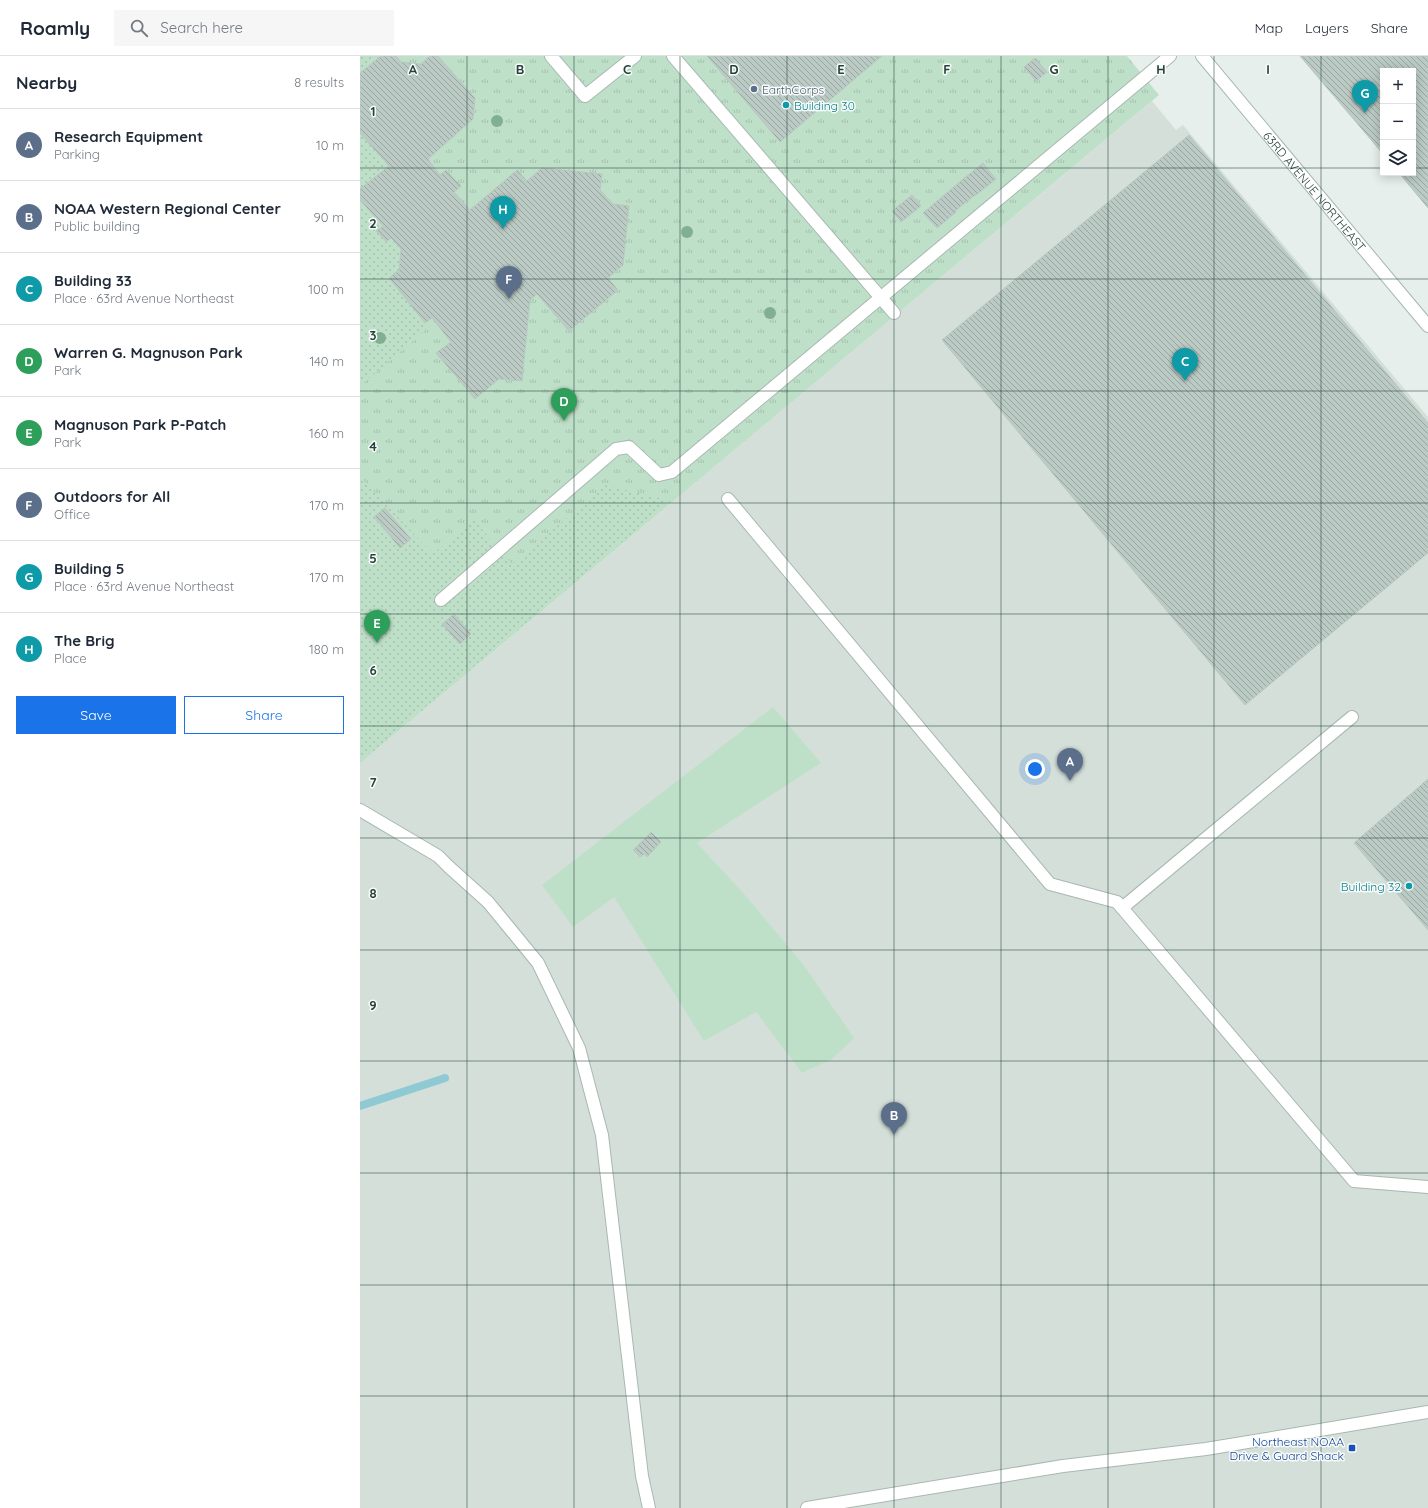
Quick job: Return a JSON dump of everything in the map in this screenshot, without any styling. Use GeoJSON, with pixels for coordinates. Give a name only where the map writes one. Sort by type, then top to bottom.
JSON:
{"type":"FeatureCollection","features":[{"type":"Feature","properties":{"kind":"street"},"geometry":{"type":"LineString","coordinates":[[551,56],[585,96],[635,56]]}},
{"type":"Feature","properties":{"kind":"street"},"geometry":{"type":"LineString","coordinates":[[673,56],[894,313]]}},
{"type":"Feature","properties":{"kind":"street"},"geometry":{"type":"LineString","coordinates":[[441,600],[616,449],[629,447],[659,475],[672,472],[1170,56]]}},
{"type":"Feature","properties":{"kind":"street","name":"63RD AVENUE NORTHEAST"},"geometry":{"type":"LineString","coordinates":[[1202,56],[1428,326]]}},
{"type":"Feature","properties":{"kind":"street"},"geometry":{"type":"LineString","coordinates":[[728,499],[1050,884],[1117,902],[1354,1181],[1428,1187]]}},
{"type":"Feature","properties":{"kind":"street"},"geometry":{"type":"LineString","coordinates":[[1122,908],[1352,717]]}},
{"type":"Feature","properties":{"kind":"street"},"geometry":{"type":"LineString","coordinates":[[360,810],[438,856],[488,902],[538,963],[579,1048],[602,1135],[641,1468],[649,1508]]}},
{"type":"Feature","properties":{"kind":"street"},"geometry":{"type":"LineString","coordinates":[[807,1508],[1063,1466],[1206,1449],[1428,1412]]}},
{"type":"Feature","properties":{"kind":"shaded area"},"geometry":{"type":"Polygon","coordinates":[[[1152,101],[1176,130],[1183,125],[1428,417],[1428,1508],[360,1508],[360,763],[1152,101]]]}},
{"type":"Feature","properties":{"kind":"green space"},"geometry":{"type":"Polygon","coordinates":[[[360,56],[1127,56],[1159,95],[360,763],[360,56]]]}},
{"type":"Feature","properties":{"kind":"green space"},"geometry":{"type":"Polygon","coordinates":[[[360,56],[381,56],[360,73],[360,56]]]}},
{"type":"Feature","properties":{"kind":"green space"},"geometry":{"type":"Polygon","coordinates":[[[360,133],[388,166],[360,189],[360,133]]]}},
{"type":"Feature","properties":{"kind":"green space"},"geometry":{"type":"Polygon","coordinates":[[[360,200],[383,226],[377,231],[386,242],[391,238],[401,249],[399,270],[389,278],[428,328],[360,386],[360,200]]]}},
{"type":"Feature","properties":{"kind":"green space"},"geometry":{"type":"Polygon","coordinates":[[[360,477],[433,554],[474,520],[512,564],[606,485],[671,501],[360,762],[360,477]]]}},
{"type":"Feature","properties":{"kind":"green space"},"geometry":{"type":"Polygon","coordinates":[[[773,707],[821,763],[697,843],[744,894],[803,964],[854,1038],[832,1059],[802,1073],[756,1012],[704,1041],[614,897],[573,927],[542,885],[773,707]]]}},
{"type":"Feature","properties":{"kind":"building"},"geometry":{"type":"Polygon","coordinates":[[[381,56],[396,56],[401,62],[421,64],[430,56],[438,56],[475,98],[473,119],[428,159],[440,175],[446,170],[461,186],[454,192],[470,210],[517,170],[527,181],[542,168],[602,174],[600,190],[613,204],[629,206],[623,265],[608,278],[618,290],[569,331],[537,294],[530,300],[522,381],[499,379],[475,399],[436,353],[451,342],[432,318],[425,323],[389,278],[399,270],[401,249],[391,238],[386,242],[376,231],[383,226],[360,200],[360,189],[389,166],[360,133],[360,73],[381,56]]]}},
{"type":"Feature","properties":{"kind":"building","name":"Building 30"},"geometry":{"type":"Polygon","coordinates":[[[707,56],[882,56],[780,142],[707,56]]]}},
{"type":"Feature","properties":{"kind":"building"},"geometry":{"type":"Polygon","coordinates":[[[1300,56],[1428,56],[1428,208],[1401,176],[1416,176],[1416,68],[1380,68],[1380,150],[1300,56]]]}},
{"type":"Feature","properties":{"kind":"building"},"geometry":{"type":"Polygon","coordinates":[[[1035,58],[1047,72],[1036,81],[1024,67],[1035,58]]]}},
{"type":"Feature","properties":{"kind":"building"},"geometry":{"type":"Polygon","coordinates":[[[1189,135],[1428,423],[1428,553],[1245,705],[942,340],[1189,135]]]}},
{"type":"Feature","properties":{"kind":"building"},"geometry":{"type":"Polygon","coordinates":[[[983,163],[996,179],[975,196],[962,180],[983,163]]]}},
{"type":"Feature","properties":{"kind":"building"},"geometry":{"type":"Polygon","coordinates":[[[962,180],[975,195],[955,211],[943,196],[962,180]]]}},
{"type":"Feature","properties":{"kind":"building"},"geometry":{"type":"Polygon","coordinates":[[[912,195],[921,206],[901,222],[892,211],[912,195]]]}},
{"type":"Feature","properties":{"kind":"building"},"geometry":{"type":"Polygon","coordinates":[[[943,196],[956,212],[937,228],[923,213],[943,196]]]}},
{"type":"Feature","properties":{"kind":"building"},"geometry":{"type":"Polygon","coordinates":[[[385,508],[411,539],[400,548],[374,517],[385,508]]]}},
{"type":"Feature","properties":{"kind":"building"},"geometry":{"type":"Polygon","coordinates":[[[454,614],[471,634],[460,644],[442,624],[454,614]]]}},
{"type":"Feature","properties":{"kind":"building","name":"Building 32"},"geometry":{"type":"Polygon","coordinates":[[[1428,779],[1428,930],[1354,843],[1428,779]]]}},
{"type":"Feature","properties":{"kind":"building"},"geometry":{"type":"Polygon","coordinates":[[[651,832],[661,842],[647,857],[644,854],[640,857],[633,850],[651,832]]]}},
{"type":"Feature","properties":{"kind":"waterway"},"geometry":{"type":"LineString","coordinates":[[360,1106],[445,1078]]}},
{"type":"Feature","properties":{"kind":"place","name":"EarthCorps"},"geometry":{"type":"Point","coordinates":[754,89]}},
{"type":"Feature","properties":{"kind":"place","name":"Building 30"},"geometry":{"type":"Point","coordinates":[786,105]}},
{"type":"Feature","properties":{"kind":"place","name":"Building 5"},"geometry":{"type":"Point","coordinates":[1365,113]}},
{"type":"Feature","properties":{"kind":"place","name":"The Brig"},"geometry":{"type":"Point","coordinates":[503,229]}},
{"type":"Feature","properties":{"kind":"place","name":"Outdoors for All"},"geometry":{"type":"Point","coordinates":[509,299]}},
{"type":"Feature","properties":{"kind":"place","name":"Building 33"},"geometry":{"type":"Point","coordinates":[1185,381]}},
{"type":"Feature","properties":{"kind":"place","name":"Warren G. Magnuson Park"},"geometry":{"type":"Point","coordinates":[564,421]}},
{"type":"Feature","properties":{"kind":"place","name":"Magnuson Park P-Patch"},"geometry":{"type":"Point","coordinates":[377,643]}},
{"type":"Feature","properties":{"kind":"place","name":"Research Equipment"},"geometry":{"type":"Point","coordinates":[1070,781]}},
{"type":"Feature","properties":{"kind":"place","name":"Building 32"},"geometry":{"type":"Point","coordinates":[1409,886]}},
{"type":"Feature","properties":{"kind":"place","name":"NOAA Western Regional Center"},"geometry":{"type":"Point","coordinates":[894,1135]}},
{"type":"Feature","properties":{"kind":"place","name":"Northeast NOAA Drive & Guard Shack"},"geometry":{"type":"Point","coordinates":[1352,1448]}}]}
